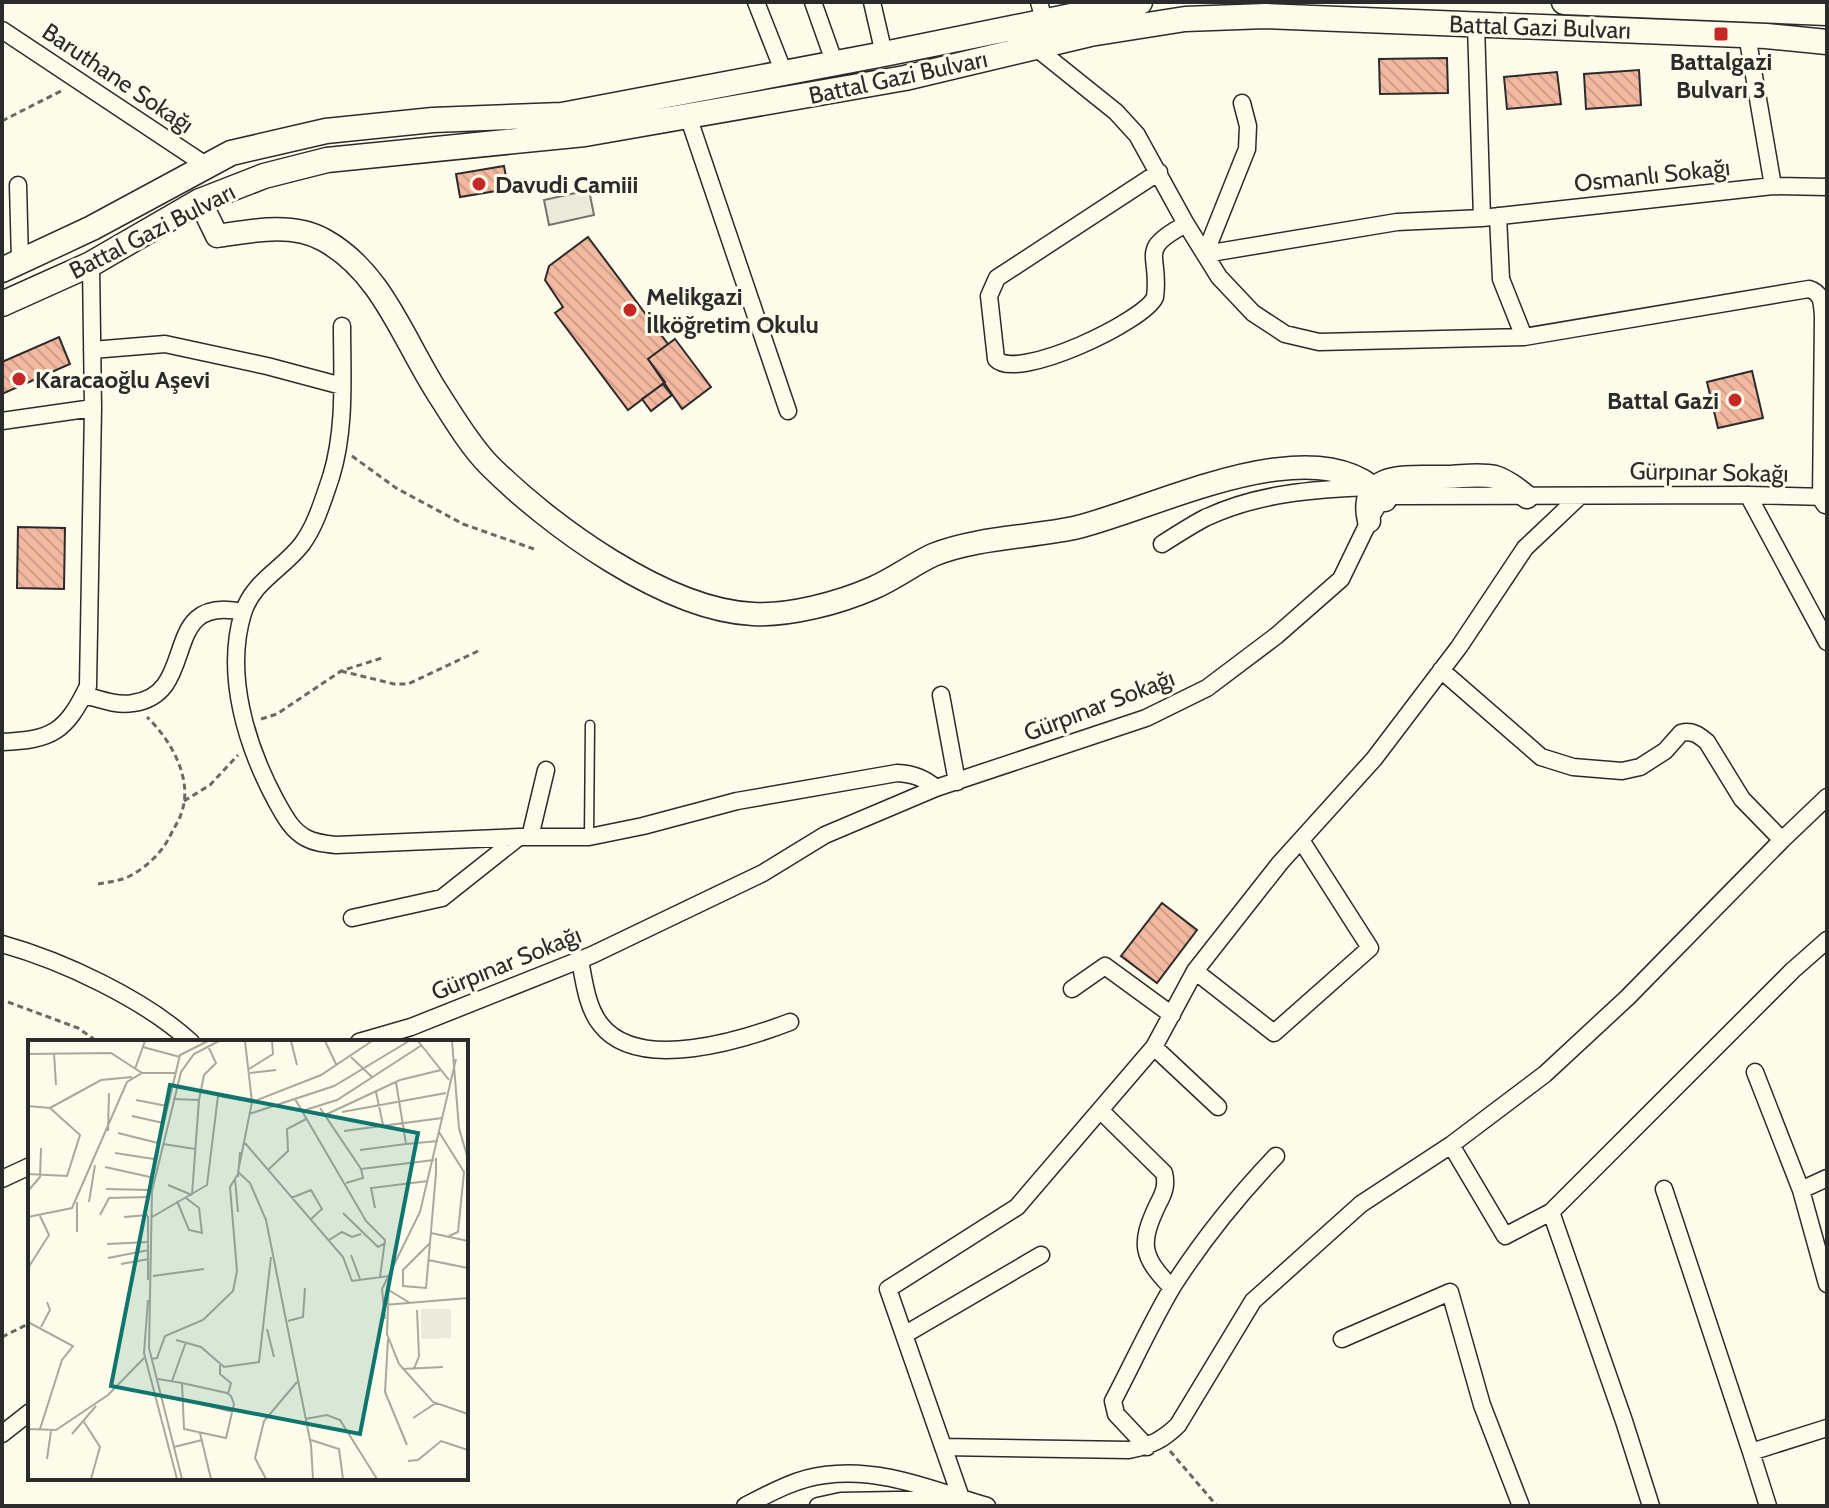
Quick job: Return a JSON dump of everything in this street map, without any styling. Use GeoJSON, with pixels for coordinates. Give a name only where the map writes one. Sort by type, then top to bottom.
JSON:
{"type":"FeatureCollection","features":[{"type":"Feature","properties":{"kind":"main road","name":"Battal Gazi Bulvarı"},"geometry":{"type":"LineString","coordinates":[[11,266],[92,228],[231,153],[326,131],[433,120],[562,115],[884,54],[1041,11],[1140,2]]}},
{"type":"Feature","properties":{"kind":"main road","name":"Battal Gazi Bulvarı"},"geometry":{"type":"LineString","coordinates":[[1564,2],[1699,5],[1827,13]]}},
{"type":"Feature","properties":{"kind":"main road","name":"Battal Gazi Bulvarı"},"geometry":{"type":"LineString","coordinates":[[2,304],[91,264],[200,201],[264,176],[327,160],[585,134],[905,78],[1090,34],[1185,19],[1266,16],[1747,35],[1827,42]]}},
{"type":"Feature","properties":{"kind":"street"},"geometry":{"type":"LineString","coordinates":[[756,2],[784,73]]}},
{"type":"Feature","properties":{"kind":"street"},"geometry":{"type":"LineString","coordinates":[[813,2],[835,64]]}},
{"type":"Feature","properties":{"kind":"street"},"geometry":{"type":"LineString","coordinates":[[872,2],[884,54]]}},
{"type":"Feature","properties":{"kind":"street"},"geometry":{"type":"LineString","coordinates":[[1476,25],[1490,217],[1501,279],[1524,337]]}},
{"type":"Feature","properties":{"kind":"street","name":"Baruthane Sokağı"},"geometry":{"type":"LineString","coordinates":[[2,30],[207,166]]}},
{"type":"Feature","properties":{"kind":"street"},"geometry":{"type":"LineString","coordinates":[[1747,35],[1773,186]]}},
{"type":"Feature","properties":{"kind":"street"},"geometry":{"type":"LineString","coordinates":[[1035,47],[1116,112],[1137,135],[1219,277],[1253,313],[1285,334],[1319,342],[1524,337],[1813,290],[1820,297],[1823,317],[1825,501]]}},
{"type":"Feature","properties":{"kind":"street"},"geometry":{"type":"LineString","coordinates":[[1205,254],[1247,149],[1248,126],[1242,103]]}},
{"type":"Feature","properties":{"kind":"street"},"geometry":{"type":"LineString","coordinates":[[688,116],[788,411]]}},
{"type":"Feature","properties":{"kind":"street"},"geometry":{"type":"LineString","coordinates":[[1159,172],[997,278],[989,296],[996,359],[1008,366],[1048,359],[1142,313],[1155,297],[1153,261],[1156,244],[1186,224]]}},
{"type":"Feature","properties":{"kind":"street"},"geometry":{"type":"LineString","coordinates":[[11,266],[18,185]]}},
{"type":"Feature","properties":{"kind":"street","name":"Osmanlı Sokağı"},"geometry":{"type":"LineString","coordinates":[[1205,254],[1397,222],[1490,217],[1773,186],[1827,187]]}},
{"type":"Feature","properties":{"kind":"street"},"geometry":{"type":"LineString","coordinates":[[200,201],[217,236],[267,229],[295,230],[322,238],[352,259],[394,312],[436,390],[487,463],[561,527],[632,573],[693,603],[753,614],[814,607],[872,589],[935,554],[1004,538],[1075,528],[1247,474],[1300,466],[1339,471],[1380,493]]}},
{"type":"Feature","properties":{"kind":"street"},"geometry":{"type":"LineString","coordinates":[[2,742],[33,741],[48,736],[61,727],[77,708],[88,686],[93,408],[91,264]]}},
{"type":"Feature","properties":{"kind":"street"},"geometry":{"type":"LineString","coordinates":[[342,326],[340,446],[319,513],[301,545],[256,587],[243,612],[238,639],[237,676],[247,731],[260,772],[284,815],[299,833],[320,844],[589,837],[737,801],[897,773],[912,774],[936,788]]}},
{"type":"Feature","properties":{"kind":"street"},"geometry":{"type":"LineString","coordinates":[[92,350],[165,344],[342,386]]}},
{"type":"Feature","properties":{"kind":"street"},"geometry":{"type":"LineString","coordinates":[[2,422],[93,408]]}},
{"type":"Feature","properties":{"kind":"street"},"geometry":{"type":"LineString","coordinates":[[1369,521],[1368,503],[1390,479],[1477,475],[1504,481],[1527,497]]}},
{"type":"Feature","properties":{"kind":"street"},"geometry":{"type":"LineString","coordinates":[[1162,544],[1205,518],[1261,498],[1318,489],[1380,493]]}},
{"type":"Feature","properties":{"kind":"street"},"geometry":{"type":"LineString","coordinates":[[1748,495],[1827,642]]}},
{"type":"Feature","properties":{"kind":"street","name":"Gürpınar Sokağı"},"geometry":{"type":"LineString","coordinates":[[1527,497],[1748,495],[1825,501]]}},
{"type":"Feature","properties":{"kind":"street"},"geometry":{"type":"LineString","coordinates":[[961,1498],[888,1289],[1017,1207],[1154,1047],[1195,971],[1301,840],[1374,759],[1441,670],[1525,548],[1580,496]]}},
{"type":"Feature","properties":{"kind":"street","name":"Gürpınar Sokağı"},"geometry":{"type":"LineString","coordinates":[[366,1040],[411,1027],[580,960],[763,873],[825,835],[936,788],[1146,718],[1207,688],[1276,636],[1341,579],[1369,521]]}},
{"type":"Feature","properties":{"kind":"street"},"geometry":{"type":"LineString","coordinates":[[84,695],[114,703],[132,703],[150,698],[167,685],[173,675],[184,634],[192,623],[216,610],[243,612]]}},
{"type":"Feature","properties":{"kind":"street"},"geometry":{"type":"LineString","coordinates":[[1441,670],[1541,757],[1573,767],[1622,771],[1640,767],[1665,751],[1681,733],[1700,736],[1707,742],[1742,799],[1782,840]]}},
{"type":"Feature","properties":{"kind":"street"},"geometry":{"type":"LineString","coordinates":[[941,695],[957,782]]}},
{"type":"Feature","properties":{"kind":"street"},"geometry":{"type":"LineString","coordinates":[[352,918],[442,898],[525,837],[546,770]]}},
{"type":"Feature","properties":{"kind":"street"},"geometry":{"type":"LineString","coordinates":[[943,1447],[1129,1450],[1154,1444],[1178,1425],[1253,1301],[1361,1204],[1451,1145],[1555,1064],[1628,997],[1782,840],[1826,803]]}},
{"type":"Feature","properties":{"kind":"street"},"geometry":{"type":"LineString","coordinates":[[1195,971],[1274,1033],[1370,948],[1301,840]]}},
{"type":"Feature","properties":{"kind":"street"},"geometry":{"type":"LineString","coordinates":[[1451,1145],[1505,1236],[1551,1212],[1793,970],[1826,942]]}},
{"type":"Feature","properties":{"kind":"street"},"geometry":{"type":"LineString","coordinates":[[2,944],[33,953],[100,984],[172,1024],[189,1040]]}},
{"type":"Feature","properties":{"kind":"street"},"geometry":{"type":"LineString","coordinates":[[580,960],[586,993],[599,1023],[623,1041],[663,1049],[710,1047],[751,1037],[790,1022]]}},
{"type":"Feature","properties":{"kind":"street"},"geometry":{"type":"LineString","coordinates":[[1072,989],[1105,966],[1172,1015]]}},
{"type":"Feature","properties":{"kind":"street"},"geometry":{"type":"LineString","coordinates":[[1154,1047],[1218,1107]]}},
{"type":"Feature","properties":{"kind":"street"},"geometry":{"type":"LineString","coordinates":[[1755,1072],[1801,1190],[1827,1284]]}},
{"type":"Feature","properties":{"kind":"street"},"geometry":{"type":"LineString","coordinates":[[1100,1110],[1164,1173],[1165,1190],[1146,1229],[1144,1241],[1146,1253],[1156,1271],[1172,1288]]}},
{"type":"Feature","properties":{"kind":"street"},"geometry":{"type":"LineString","coordinates":[[1154,1444],[1116,1414],[1113,1406],[1172,1288],[1232,1202],[1276,1156]]}},
{"type":"Feature","properties":{"kind":"street"},"geometry":{"type":"LineString","coordinates":[[2,1179],[28,1172]]}},
{"type":"Feature","properties":{"kind":"street"},"geometry":{"type":"LineString","coordinates":[[1801,1190],[1827,1178]]}},
{"type":"Feature","properties":{"kind":"street"},"geometry":{"type":"LineString","coordinates":[[1664,1189],[1768,1506]]}},
{"type":"Feature","properties":{"kind":"street"},"geometry":{"type":"LineString","coordinates":[[1551,1212],[1651,1506]]}},
{"type":"Feature","properties":{"kind":"street"},"geometry":{"type":"LineString","coordinates":[[904,1335],[1041,1255]]}},
{"type":"Feature","properties":{"kind":"street"},"geometry":{"type":"LineString","coordinates":[[1342,1339],[1450,1292],[1482,1405],[1521,1506]]}},
{"type":"Feature","properties":{"kind":"street"},"geometry":{"type":"LineString","coordinates":[[2,1434],[28,1414]]}},
{"type":"Feature","properties":{"kind":"street"},"geometry":{"type":"LineString","coordinates":[[1751,1452],[1827,1428]]}},
{"type":"Feature","properties":{"kind":"street"},"geometry":{"type":"LineString","coordinates":[[745,1506],[785,1486],[825,1475],[872,1474],[923,1484],[987,1506]]}},
{"type":"Feature","properties":{"kind":"street"},"geometry":{"type":"LineString","coordinates":[[782,1506],[785,1486]]}},
{"type":"Feature","properties":{"kind":"street"},"geometry":{"type":"LineString","coordinates":[[818,1506],[841,1501],[878,1504],[961,1498]]}},
{"type":"Feature","properties":{"kind":"lane"},"geometry":{"type":"LineString","coordinates":[[589,837],[590,725]]}},
{"type":"Feature","properties":{"kind":"path"},"geometry":{"type":"LineString","coordinates":[[2,121],[79,82]]}},
{"type":"Feature","properties":{"kind":"path"},"geometry":{"type":"LineString","coordinates":[[340,446],[396,488],[450,517],[534,549]]}},
{"type":"Feature","properties":{"kind":"path"},"geometry":{"type":"LineString","coordinates":[[341,671],[394,684],[408,684],[478,651]]}},
{"type":"Feature","properties":{"kind":"path"},"geometry":{"type":"LineString","coordinates":[[184,801],[210,785],[233,764],[247,731],[341,671],[382,658]]}},
{"type":"Feature","properties":{"kind":"path"},"geometry":{"type":"LineString","coordinates":[[98,884],[126,878],[149,864],[167,842],[183,810],[182,772],[175,755],[157,726],[132,703]]}},
{"type":"Feature","properties":{"kind":"path"},"geometry":{"type":"LineString","coordinates":[[8,1002],[78,1028],[95,1040]]}},
{"type":"Feature","properties":{"kind":"path"},"geometry":{"type":"LineString","coordinates":[[2,1337],[28,1324]]}},
{"type":"Feature","properties":{"kind":"path"},"geometry":{"type":"LineString","coordinates":[[1154,1444],[1217,1506]]}},
{"type":"Feature","properties":{"kind":"shaded area"},"geometry":{"type":"Polygon","coordinates":[[[589,190],[594,215],[549,225],[544,200],[589,190]]]}},
{"type":"Feature","properties":{"kind":"building"},"geometry":{"type":"Polygon","coordinates":[[[1447,58],[1448,93],[1380,94],[1379,59],[1447,58]]]}},
{"type":"Feature","properties":{"kind":"building"},"geometry":{"type":"Polygon","coordinates":[[[1639,70],[1641,105],[1586,109],[1584,74],[1639,70]]]}},
{"type":"Feature","properties":{"kind":"building"},"geometry":{"type":"Polygon","coordinates":[[[1557,72],[1561,104],[1507,109],[1504,77],[1557,72]]]}},
{"type":"Feature","properties":{"kind":"building","name":"Davudi Camiii"},"geometry":{"type":"Polygon","coordinates":[[[504,166],[506,177],[496,191],[460,197],[456,174],[504,166]]]}},
{"type":"Feature","properties":{"kind":"building"},"geometry":{"type":"Polygon","coordinates":[[[588,237],[668,344],[648,359],[665,382],[628,410],[555,313],[563,307],[545,280],[549,266],[588,237]]]}},
{"type":"Feature","properties":{"kind":"building","name":"Karacaoğlu Aşevi"},"geometry":{"type":"Polygon","coordinates":[[[59,337],[70,364],[2,394],[2,362],[59,337]]]}},
{"type":"Feature","properties":{"kind":"building"},"geometry":{"type":"Polygon","coordinates":[[[675,339],[711,387],[682,409],[648,359],[675,339]]]}},
{"type":"Feature","properties":{"kind":"building","name":"Battal Gazi"},"geometry":{"type":"Polygon","coordinates":[[[1752,371],[1763,418],[1718,428],[1707,382],[1752,371]]]}},
{"type":"Feature","properties":{"kind":"building"},"geometry":{"type":"Polygon","coordinates":[[[663,384],[672,395],[651,411],[642,399],[663,384]]]}},
{"type":"Feature","properties":{"kind":"building"},"geometry":{"type":"Polygon","coordinates":[[[18,527],[65,528],[64,589],[17,588],[18,527]]]}},
{"type":"Feature","properties":{"kind":"building"},"geometry":{"type":"Polygon","coordinates":[[[1162,903],[1197,930],[1157,983],[1121,956],[1162,903]]]}},
{"type":"Feature","properties":{"kind":"place","name":"Battalgazi Bulvarı 3"},"geometry":{"type":"Point","coordinates":[1721,34]}},
{"type":"Feature","properties":{"kind":"place","name":"Davudi Camiii"},"geometry":{"type":"Point","coordinates":[479,184]}},
{"type":"Feature","properties":{"kind":"place","name":"Melikgazi İlköğretim Okulu"},"geometry":{"type":"Point","coordinates":[630,310]}},
{"type":"Feature","properties":{"kind":"place","name":"Karacaoğlu Aşevi"},"geometry":{"type":"Point","coordinates":[19,379]}},
{"type":"Feature","properties":{"kind":"place","name":"Battal Gazi"},"geometry":{"type":"Point","coordinates":[1735,400]}}]}
